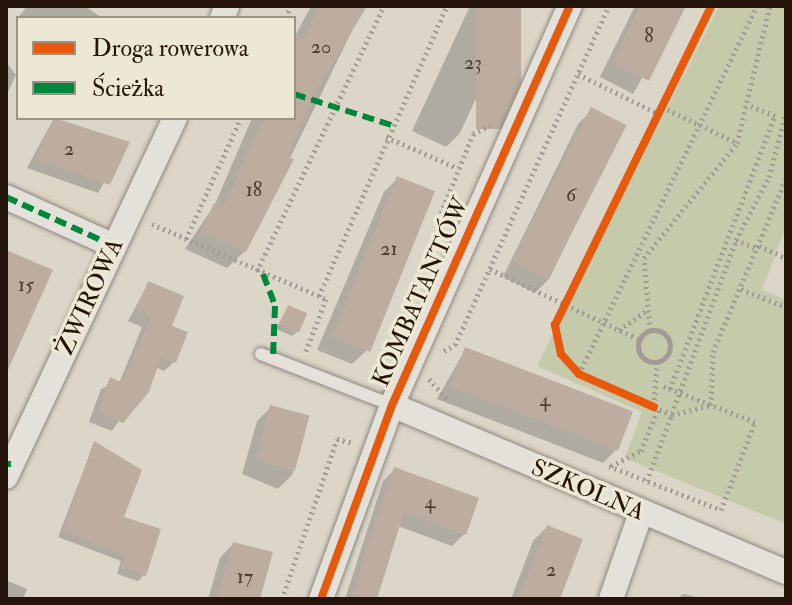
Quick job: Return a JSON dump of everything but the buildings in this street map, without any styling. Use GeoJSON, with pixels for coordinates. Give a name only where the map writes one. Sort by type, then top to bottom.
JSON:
{"type":"FeatureCollection","features":[{"type":"Feature","properties":{"kind":"street","name":"KOMBATANTÓW"},"geometry":{"type":"LineString","coordinates":[[321,599],[392,405],[570,6]]}},
{"type":"Feature","properties":{"kind":"street","name":"ŻWIROWA"},"geometry":{"type":"LineString","coordinates":[[8,468],[174,120]]}},
{"type":"Feature","properties":{"kind":"street"},"geometry":{"type":"LineString","coordinates":[[6,197],[114,246]]}},
{"type":"Feature","properties":{"kind":"street","name":"SZKOLNA"},"geometry":{"type":"LineString","coordinates":[[392,405],[786,572]]}},
{"type":"Feature","properties":{"kind":"street"},"geometry":{"type":"LineString","coordinates":[[611,599],[641,513]]}},
{"type":"Feature","properties":{"kind":"lane"},"geometry":{"type":"LineString","coordinates":[[261,354],[300,366],[392,405]]}},
{"type":"Feature","properties":{"kind":"path"},"geometry":{"type":"LineString","coordinates":[[257,271],[384,6]]}},
{"type":"Feature","properties":{"kind":"path"},"geometry":{"type":"LineString","coordinates":[[319,296],[386,137],[447,6]]}},
{"type":"Feature","properties":{"kind":"path"},"geometry":{"type":"LineString","coordinates":[[433,357],[455,345],[609,6]]}},
{"type":"Feature","properties":{"kind":"path"},"geometry":{"type":"LineString","coordinates":[[579,374],[757,6]]}},
{"type":"Feature","properties":{"kind":"path"},"geometry":{"type":"LineString","coordinates":[[610,466],[641,451],[658,409],[660,385],[657,362],[669,340],[650,330],[645,312],[644,258],[737,143],[751,106],[756,45],[770,6]]}},
{"type":"Feature","properties":{"kind":"path"},"geometry":{"type":"LineString","coordinates":[[578,74],[659,114]]}},
{"type":"Feature","properties":{"kind":"path"},"geometry":{"type":"LineString","coordinates":[[660,385],[680,393],[755,422],[721,510],[647,481],[672,415],[680,393],[736,240],[769,177],[785,117],[751,106]]}},
{"type":"Feature","properties":{"kind":"path"},"geometry":{"type":"LineString","coordinates":[[662,107],[737,143]]}},
{"type":"Feature","properties":{"kind":"path"},"geometry":{"type":"LineString","coordinates":[[670,389],[775,115]]}},
{"type":"Feature","properties":{"kind":"path"},"geometry":{"type":"LineString","coordinates":[[186,239],[240,120]]}},
{"type":"Feature","properties":{"kind":"path"},"geometry":{"type":"LineString","coordinates":[[386,137],[458,168]]}},
{"type":"Feature","properties":{"kind":"path"},"geometry":{"type":"LineString","coordinates":[[711,405],[713,352],[786,178]]}},
{"type":"Feature","properties":{"kind":"path"},"geometry":{"type":"LineString","coordinates":[[129,214],[326,299],[300,366]]}},
{"type":"Feature","properties":{"kind":"path"},"geometry":{"type":"LineString","coordinates":[[736,240],[786,258]]}},
{"type":"Feature","properties":{"kind":"path"},"geometry":{"type":"LineString","coordinates":[[490,269],[638,339],[643,358],[657,362]]}},
{"type":"Feature","properties":{"kind":"path"},"geometry":{"type":"LineString","coordinates":[[741,289],[786,307]]}},
{"type":"Feature","properties":{"kind":"path"},"geometry":{"type":"LineString","coordinates":[[619,330],[645,312]]}},
{"type":"Feature","properties":{"kind":"path"},"geometry":{"type":"LineString","coordinates":[[638,339],[650,330]]}},
{"type":"Feature","properties":{"kind":"path"},"geometry":{"type":"LineString","coordinates":[[429,365],[426,377],[446,399]]}},
{"type":"Feature","properties":{"kind":"path"},"geometry":{"type":"LineString","coordinates":[[658,409],[672,415],[711,405]]}},
{"type":"Feature","properties":{"kind":"path"},"geometry":{"type":"LineString","coordinates":[[282,599],[337,439],[361,439]]}},
{"type":"Feature","properties":{"kind":"green space"},"geometry":{"type":"Polygon","coordinates":[[[719,6],[786,6],[786,227],[762,290],[786,300],[786,524],[625,458],[642,412],[537,366],[719,6]]]}},
{"type":"Feature","properties":{"kind":"marked path"},"geometry":{"type":"LineString","coordinates":[[296,95],[391,125]]}},
{"type":"Feature","properties":{"kind":"marked path"},"geometry":{"type":"LineString","coordinates":[[6,197],[114,246]]}},
{"type":"Feature","properties":{"kind":"marked path"},"geometry":{"type":"LineString","coordinates":[[263,274],[275,306],[273,357]]}},
{"type":"Feature","properties":{"kind":"marked path"},"geometry":{"type":"LineString","coordinates":[[6,464],[11,464]]}},
{"type":"Feature","properties":{"kind":"cycle path"},"geometry":{"type":"LineString","coordinates":[[321,599],[392,405],[570,6]]}},
{"type":"Feature","properties":{"kind":"cycle path"},"geometry":{"type":"LineString","coordinates":[[654,407],[579,374],[561,354],[555,325],[711,6]]}}]}
